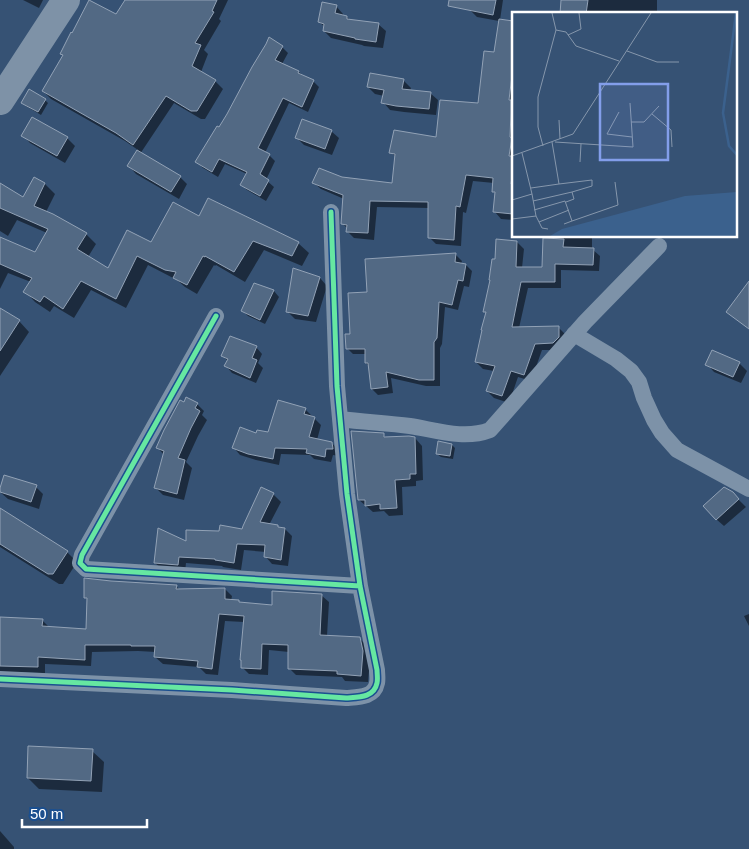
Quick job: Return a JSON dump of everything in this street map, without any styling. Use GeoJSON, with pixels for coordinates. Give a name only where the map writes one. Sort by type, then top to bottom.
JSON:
{"type":"FeatureCollection","features":[{"type":"Feature","properties":{"kind":"highway"},"geometry":{"type":"LineString","coordinates":[[0,100],[66,0]]}},
{"type":"Feature","properties":{"kind":"street"},"geometry":{"type":"LineString","coordinates":[[0,679],[232,690],[346,698],[364,697],[372,692],[377,684],[377,670],[360,586],[347,494],[340,419],[336,367],[331,212]]}},
{"type":"Feature","properties":{"kind":"street"},"geometry":{"type":"LineString","coordinates":[[340,419],[408,426],[464,435],[481,434],[490,430],[574,334],[659,246]]}},
{"type":"Feature","properties":{"kind":"street"},"geometry":{"type":"LineString","coordinates":[[216,316],[82,555],[80,563],[86,569],[360,586]]}},
{"type":"Feature","properties":{"kind":"street"},"geometry":{"type":"LineString","coordinates":[[574,334],[616,359],[631,371],[639,382],[654,420],[662,433],[678,450],[749,490]]}},
{"type":"Feature","properties":{"kind":"building"},"geometry":{"type":"Polygon","coordinates":[[[89,0],[116,14],[125,0],[217,0],[212,11],[214,12],[195,43],[201,45],[192,66],[216,80],[197,111],[191,111],[166,96],[133,145],[116,133],[42,91],[63,55],[60,54],[89,0]]]}},
{"type":"Feature","properties":{"kind":"building"},"geometry":{"type":"Polygon","coordinates":[[[449,0],[496,0],[493,15],[448,6],[449,0]]]}},
{"type":"Feature","properties":{"kind":"building"},"geometry":{"type":"Polygon","coordinates":[[[561,0],[588,0],[586,12],[560,12],[561,0]]]}},
{"type":"Feature","properties":{"kind":"building"},"geometry":{"type":"Polygon","coordinates":[[[322,2],[337,5],[335,13],[347,16],[347,19],[379,23],[376,42],[323,31],[324,24],[318,22],[322,2]]]}},
{"type":"Feature","properties":{"kind":"building"},"geometry":{"type":"Polygon","coordinates":[[[499,19],[512,21],[512,75],[509,100],[511,100],[510,137],[512,138],[509,156],[512,156],[512,214],[493,212],[495,192],[492,192],[493,178],[466,175],[460,207],[456,206],[454,240],[428,238],[428,202],[370,201],[368,233],[346,232],[347,225],[341,224],[343,195],[312,183],[319,168],[342,177],[392,183],[395,154],[389,153],[394,130],[436,137],[440,100],[478,103],[484,51],[494,52],[499,19]]]}},
{"type":"Feature","properties":{"kind":"building"},"geometry":{"type":"Polygon","coordinates":[[[269,37],[283,46],[275,60],[314,80],[302,107],[283,98],[258,148],[270,154],[260,174],[269,180],[260,196],[240,185],[247,172],[219,159],[212,172],[195,162],[217,126],[219,127],[227,114],[269,37]]]}},
{"type":"Feature","properties":{"kind":"building"},"geometry":{"type":"Polygon","coordinates":[[[370,73],[404,79],[402,89],[431,92],[429,109],[381,103],[384,90],[367,87],[370,73]]]}},
{"type":"Feature","properties":{"kind":"building"},"geometry":{"type":"Polygon","coordinates":[[[29,89],[46,99],[38,112],[21,103],[29,89]]]}},
{"type":"Feature","properties":{"kind":"building"},"geometry":{"type":"Polygon","coordinates":[[[32,117],[68,137],[57,156],[21,136],[32,117]]]}},
{"type":"Feature","properties":{"kind":"building"},"geometry":{"type":"Polygon","coordinates":[[[302,119],[332,130],[325,149],[295,138],[302,119]]]}},
{"type":"Feature","properties":{"kind":"building"},"geometry":{"type":"Polygon","coordinates":[[[137,150],[181,176],[171,192],[127,166],[137,150]]]}},
{"type":"Feature","properties":{"kind":"building"},"geometry":{"type":"Polygon","coordinates":[[[34,177],[45,183],[34,206],[87,233],[77,249],[108,268],[127,230],[151,242],[173,202],[199,216],[208,198],[299,242],[292,256],[253,241],[234,272],[203,256],[187,285],[173,278],[176,272],[165,270],[137,256],[116,299],[81,281],[63,309],[44,296],[40,302],[23,292],[32,278],[0,264],[0,237],[35,252],[48,229],[0,208],[0,183],[23,197],[34,177]]]}},
{"type":"Feature","properties":{"kind":"building"},"geometry":{"type":"Polygon","coordinates":[[[543,238],[564,239],[563,247],[594,248],[593,265],[555,264],[555,282],[521,282],[512,327],[559,326],[559,337],[553,343],[535,344],[524,375],[511,371],[502,396],[486,391],[495,366],[475,362],[486,312],[483,312],[490,280],[492,259],[495,259],[496,239],[517,241],[516,267],[542,267],[543,238]]]}},
{"type":"Feature","properties":{"kind":"building"},"geometry":{"type":"Polygon","coordinates":[[[456,253],[455,262],[466,264],[463,281],[458,280],[452,305],[439,302],[437,338],[434,342],[434,380],[419,380],[386,372],[388,387],[371,389],[368,363],[365,363],[365,349],[346,349],[345,334],[350,334],[348,293],[367,292],[365,259],[456,253]]]}},
{"type":"Feature","properties":{"kind":"building"},"geometry":{"type":"Polygon","coordinates":[[[293,268],[320,277],[308,316],[286,312],[293,268]]]}},
{"type":"Feature","properties":{"kind":"building"},"geometry":{"type":"Polygon","coordinates":[[[749,281],[749,329],[726,312],[749,281]]]}},
{"type":"Feature","properties":{"kind":"building"},"geometry":{"type":"Polygon","coordinates":[[[254,283],[274,290],[260,320],[241,311],[254,283]]]}},
{"type":"Feature","properties":{"kind":"building"},"geometry":{"type":"Polygon","coordinates":[[[0,308],[20,320],[0,351],[0,308]]]}},
{"type":"Feature","properties":{"kind":"building"},"geometry":{"type":"Polygon","coordinates":[[[230,336],[257,346],[252,358],[257,360],[250,378],[224,366],[228,359],[221,356],[230,336]]]}},
{"type":"Feature","properties":{"kind":"building"},"geometry":{"type":"Polygon","coordinates":[[[712,350],[740,362],[733,377],[705,365],[712,350]]]}},
{"type":"Feature","properties":{"kind":"building"},"geometry":{"type":"Polygon","coordinates":[[[186,397],[198,403],[195,408],[200,411],[178,458],[185,460],[177,494],[154,488],[164,451],[156,448],[180,400],[184,402],[186,397]]]}},
{"type":"Feature","properties":{"kind":"building"},"geometry":{"type":"Polygon","coordinates":[[[278,400],[306,408],[304,414],[315,417],[309,437],[332,442],[333,449],[326,449],[325,457],[306,453],[307,449],[275,448],[273,459],[248,454],[232,448],[240,427],[256,433],[257,430],[268,432],[278,400]]]}},
{"type":"Feature","properties":{"kind":"building"},"geometry":{"type":"Polygon","coordinates":[[[351,431],[384,433],[384,437],[415,437],[416,474],[410,474],[410,479],[395,480],[397,508],[380,509],[380,504],[365,506],[365,500],[358,500],[351,431]]]}},
{"type":"Feature","properties":{"kind":"building"},"geometry":{"type":"Polygon","coordinates":[[[438,441],[452,444],[450,456],[436,454],[438,441]]]}},
{"type":"Feature","properties":{"kind":"building"},"geometry":{"type":"Polygon","coordinates":[[[4,475],[37,485],[31,502],[0,492],[4,475]]]}},
{"type":"Feature","properties":{"kind":"building"},"geometry":{"type":"Polygon","coordinates":[[[261,487],[274,493],[260,522],[285,528],[281,560],[264,557],[265,545],[237,544],[234,563],[215,559],[179,557],[178,565],[154,563],[158,528],[186,541],[186,530],[219,531],[220,525],[242,529],[261,487]]]}},
{"type":"Feature","properties":{"kind":"building"},"geometry":{"type":"Polygon","coordinates":[[[724,487],[733,492],[739,499],[716,520],[703,506],[724,487]]]}},
{"type":"Feature","properties":{"kind":"building"},"geometry":{"type":"Polygon","coordinates":[[[0,508],[68,551],[53,574],[48,574],[0,544],[0,508]]]}},
{"type":"Feature","properties":{"kind":"building"},"geometry":{"type":"Polygon","coordinates":[[[84,578],[177,585],[176,589],[225,588],[225,599],[272,605],[272,591],[322,594],[320,635],[360,637],[363,651],[361,676],[337,674],[337,671],[288,669],[288,645],[262,644],[261,669],[241,668],[244,616],[219,614],[212,669],[197,667],[198,661],[154,657],[155,646],[131,645],[85,645],[85,660],[38,657],[38,667],[0,666],[0,617],[43,619],[42,626],[86,629],[87,598],[84,598],[84,578]]]}},
{"type":"Feature","properties":{"kind":"building"},"geometry":{"type":"Polygon","coordinates":[[[28,746],[93,749],[91,781],[27,778],[28,746]]]}},
{"type":"Feature","properties":{"kind":"cycle path"},"geometry":{"type":"LineString","coordinates":[[0,679],[232,690],[346,698],[365,696],[373,692],[377,681],[377,670],[360,586],[347,494],[337,386],[331,212]]}},
{"type":"Feature","properties":{"kind":"cycle path"},"geometry":{"type":"LineString","coordinates":[[216,316],[82,555],[80,563],[86,569],[360,586]]}}]}
